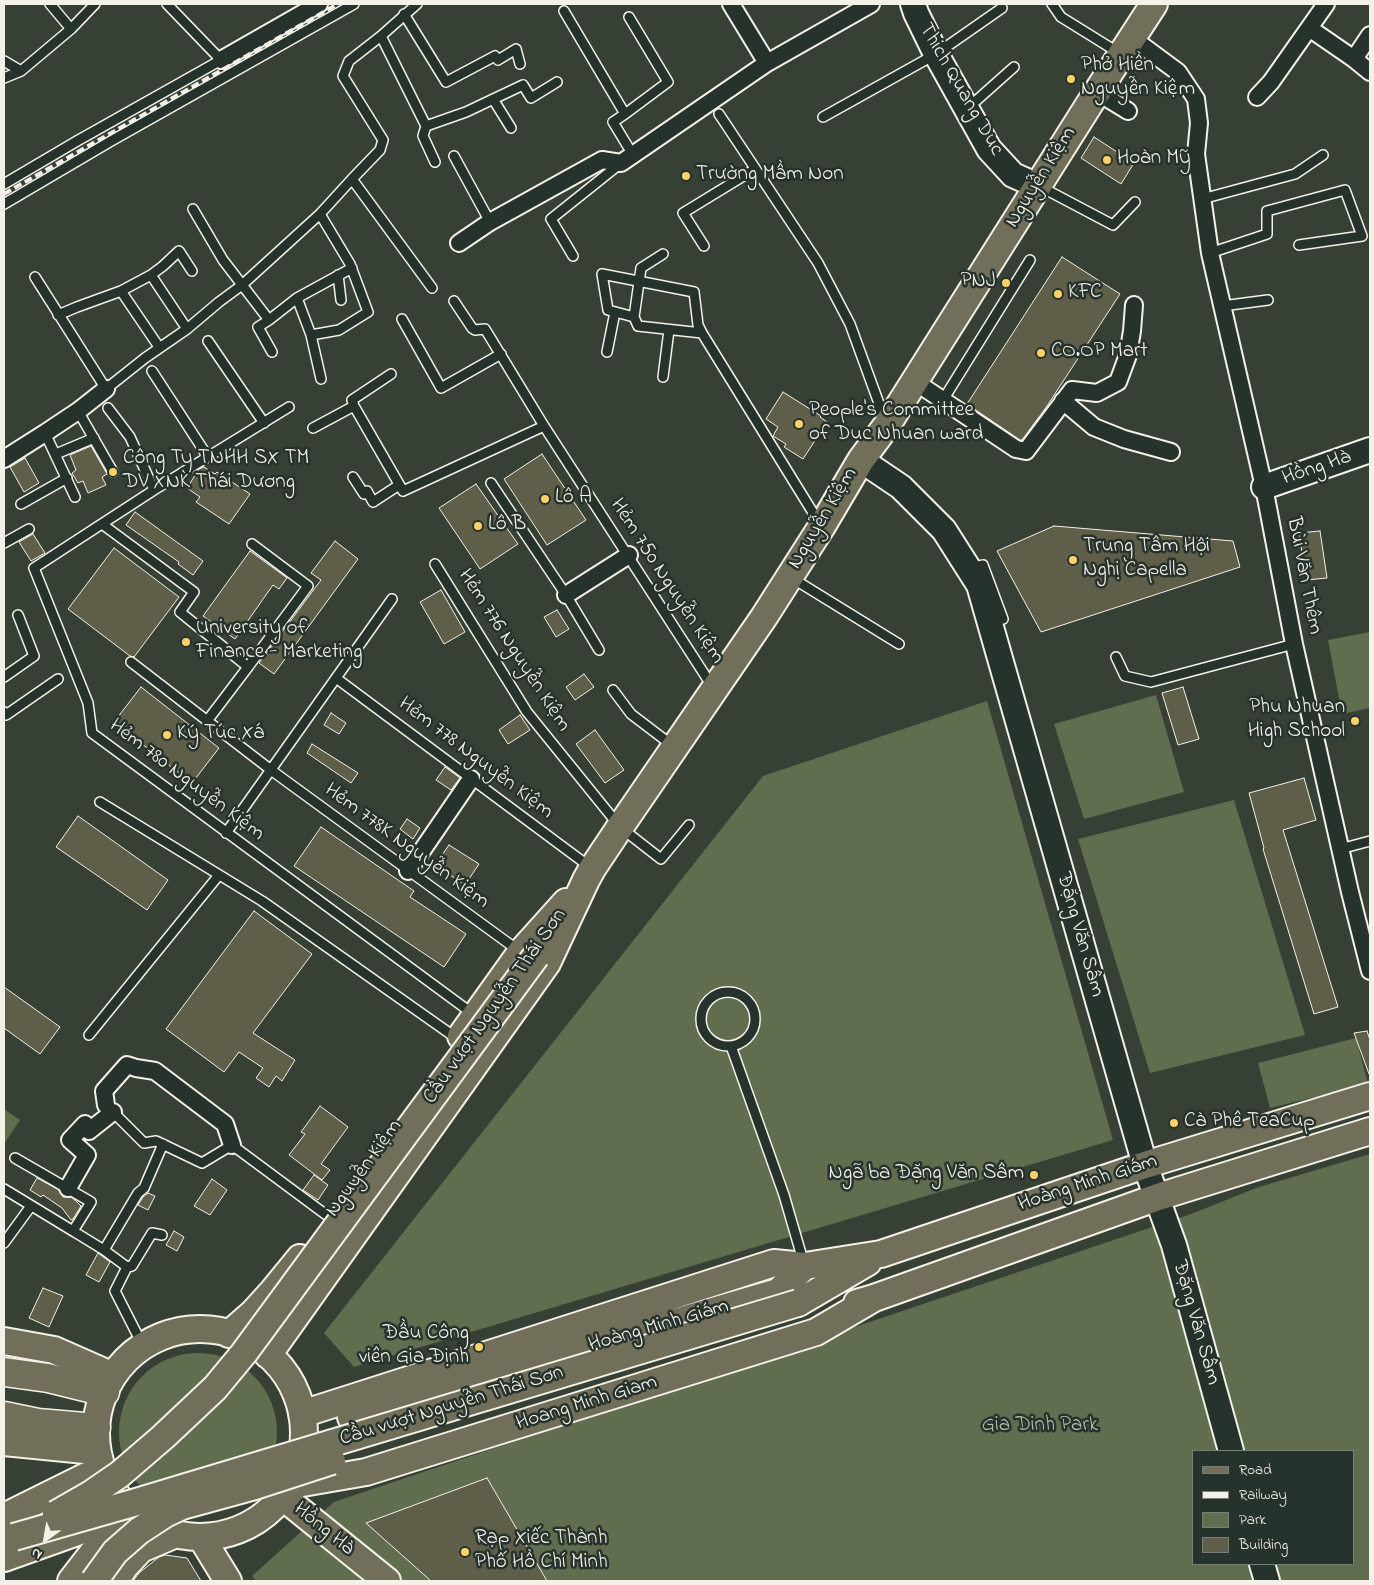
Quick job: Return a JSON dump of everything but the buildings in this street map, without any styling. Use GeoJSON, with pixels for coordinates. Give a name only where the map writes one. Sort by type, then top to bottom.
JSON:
{"type":"FeatureCollection","features":[{"type":"Feature","properties":{"kind":"highway"},"geometry":{"type":"LineString","coordinates":[[4,1372],[109,1384]]}},
{"type":"Feature","properties":{"kind":"highway"},"geometry":{"type":"LineString","coordinates":[[4,1416],[38,1423],[97,1449]]}},
{"type":"Feature","properties":{"kind":"main road","name":"Nguyễn Kiệm"},"geometry":{"type":"LineString","coordinates":[[268,1355],[547,963],[589,874],[715,690],[790,576],[861,460],[887,425],[1154,4]]}},
{"type":"Feature","properties":{"kind":"main road","name":"Cầu vượt Nguyễn Thái Sơn"},"geometry":{"type":"LineString","coordinates":[[6,1538],[91,1494],[120,1474],[215,1388],[244,1353],[529,954],[589,874]]}},
{"type":"Feature","properties":{"kind":"main road","name":"Nguyễn Kiệm"},"geometry":{"type":"LineString","coordinates":[[229,1334],[253,1313],[296,1263],[476,1016],[529,954]]}},
{"type":"Feature","properties":{"kind":"main road","name":"Hoàng Minh Giám"},"geometry":{"type":"LineString","coordinates":[[303,1423],[774,1263],[805,1266],[882,1254],[1145,1165],[1370,1096]]}},
{"type":"Feature","properties":{"kind":"main road","name":"Hoàng Minh Giám"},"geometry":{"type":"LineString","coordinates":[[804,1309],[874,1298],[1158,1198],[1370,1132]]}},
{"type":"Feature","properties":{"kind":"main road","name":"Cầu vượt Nguyễn Thái Sơn"},"geometry":{"type":"LineString","coordinates":[[94,1581],[115,1552],[139,1530],[182,1506],[255,1486],[804,1309],[882,1254]]}},
{"type":"Feature","properties":{"kind":"main road","name":"Hoang Minh Giam"},"geometry":{"type":"LineString","coordinates":[[287,1491],[366,1472],[807,1335],[816,1332],[874,1298]]}},
{"type":"Feature","properties":{"kind":"main road","name":"Cầu vượt Nguyễn Thái Sơn"},"geometry":{"type":"LineString","coordinates":[[6,1538],[804,1309]]}},
{"type":"Feature","properties":{"kind":"main road"},"geometry":{"type":"LineString","coordinates":[[115,1581],[125,1566],[141,1549],[188,1535],[224,1534],[246,1526],[266,1514],[287,1491],[300,1462],[304,1439],[303,1423],[295,1391],[284,1372],[268,1355],[250,1342],[229,1334],[207,1330],[185,1331],[163,1336],[143,1346],[127,1360],[109,1384],[100,1404],[97,1449],[121,1500],[131,1511],[152,1525],[188,1535],[228,1581]]}},
{"type":"Feature","properties":{"kind":"main road"},"geometry":{"type":"LineString","coordinates":[[4,1341],[54,1350],[109,1384]]}},
{"type":"Feature","properties":{"kind":"main road"},"geometry":{"type":"LineString","coordinates":[[4,1442],[97,1449]]}},
{"type":"Feature","properties":{"kind":"main road"},"geometry":{"type":"LineString","coordinates":[[6,1538],[97,1449]]}},
{"type":"Feature","properties":{"kind":"main road","name":"Hồng Hà"},"geometry":{"type":"LineString","coordinates":[[287,1491],[387,1581]]}},
{"type":"Feature","properties":{"kind":"main road"},"geometry":{"type":"LineString","coordinates":[[50,1495],[65,1503],[70,1511],[77,1532]]}},
{"type":"Feature","properties":{"kind":"main road"},"geometry":{"type":"LineString","coordinates":[[6,1538],[77,1532],[131,1511]]}},
{"type":"Feature","properties":{"kind":"main road"},"geometry":{"type":"LineString","coordinates":[[71,1581],[95,1550],[131,1511]]}},
{"type":"Feature","properties":{"kind":"street"},"geometry":{"type":"LineString","coordinates":[[221,60],[319,4]]}},
{"type":"Feature","properties":{"kind":"street"},"geometry":{"type":"LineString","coordinates":[[731,4],[768,62]]}},
{"type":"Feature","properties":{"kind":"street"},"geometry":{"type":"LineString","coordinates":[[459,243],[490,222],[602,160],[627,159],[768,62],[871,4]]}},
{"type":"Feature","properties":{"kind":"street","name":"Thich Quang Duc"},"geometry":{"type":"LineString","coordinates":[[913,4],[936,54],[989,149],[1013,175],[1038,186]]}},
{"type":"Feature","properties":{"kind":"street"},"geometry":{"type":"LineString","coordinates":[[1256,97],[1270,82],[1326,4]]}},
{"type":"Feature","properties":{"kind":"street"},"geometry":{"type":"LineString","coordinates":[[1309,28],[1370,72]]}},
{"type":"Feature","properties":{"kind":"street"},"geometry":{"type":"LineString","coordinates":[[1354,59],[1370,35]]}},
{"type":"Feature","properties":{"kind":"street","name":"Bùi Văn Thêm"},"geometry":{"type":"LineString","coordinates":[[1126,46],[1178,72],[1196,99],[1198,123],[1196,154],[1210,253],[1264,487],[1294,644],[1340,849],[1370,971]]}},
{"type":"Feature","properties":{"kind":"street"},"geometry":{"type":"LineString","coordinates":[[1097,92],[1128,111]]}},
{"type":"Feature","properties":{"kind":"street"},"geometry":{"type":"LineString","coordinates":[[914,381],[1016,449],[1026,451],[1072,390],[1097,393],[1118,382],[1128,355],[1134,305]]}},
{"type":"Feature","properties":{"kind":"street"},"geometry":{"type":"LineString","coordinates":[[4,459],[45,434],[106,389]]}},
{"type":"Feature","properties":{"kind":"street"},"geometry":{"type":"LineString","coordinates":[[1063,401],[1094,427],[1124,439],[1171,452]]}},
{"type":"Feature","properties":{"kind":"street","name":"Hồng Hà"},"geometry":{"type":"LineString","coordinates":[[1264,487],[1370,450]]}},
{"type":"Feature","properties":{"kind":"street","name":"Đặng Văn Sâm"},"geometry":{"type":"LineString","coordinates":[[861,460],[900,487],[944,530],[979,585],[1145,1165],[1174,1245],[1231,1450]]}},
{"type":"Feature","properties":{"kind":"street"},"geometry":{"type":"LineString","coordinates":[[566,595],[629,556]]}},
{"type":"Feature","properties":{"kind":"street"},"geometry":{"type":"LineString","coordinates":[[408,870],[472,779]]}},
{"type":"Feature","properties":{"kind":"street"},"geometry":{"type":"LineString","coordinates":[[68,1188],[87,1155],[70,1140],[85,1124],[89,1131],[110,1108],[104,1091],[127,1065],[155,1071],[194,1100],[225,1124],[232,1145]]}},
{"type":"Feature","properties":{"kind":"street"},"geometry":{"type":"LineString","coordinates":[[1262,1565],[1267,1581]]}},
{"type":"Feature","properties":{"kind":"lane"},"geometry":{"type":"LineString","coordinates":[[50,4],[70,29]]}},
{"type":"Feature","properties":{"kind":"lane"},"geometry":{"type":"LineString","coordinates":[[4,78],[21,71],[70,29],[95,4]]}},
{"type":"Feature","properties":{"kind":"lane"},"geometry":{"type":"LineString","coordinates":[[4,184],[221,60],[167,4]]}},
{"type":"Feature","properties":{"kind":"lane"},"geometry":{"type":"LineString","coordinates":[[4,204],[111,141],[354,4]]}},
{"type":"Feature","properties":{"kind":"lane"},"geometry":{"type":"LineString","coordinates":[[35,276],[106,389],[159,347],[187,329],[242,285],[320,214],[380,150],[382,140],[342,76],[349,61],[417,4]]}},
{"type":"Feature","properties":{"kind":"lane"},"geometry":{"type":"LineString","coordinates":[[1052,4],[1061,17],[1126,46]]}},
{"type":"Feature","properties":{"kind":"lane"},"geometry":{"type":"LineString","coordinates":[[823,117],[936,54],[1002,8]]}},
{"type":"Feature","properties":{"kind":"lane"},"geometry":{"type":"LineString","coordinates":[[564,11],[625,114]]}},
{"type":"Feature","properties":{"kind":"lane"},"geometry":{"type":"LineString","coordinates":[[404,14],[446,82],[495,56],[498,60],[516,49],[520,64]]}},
{"type":"Feature","properties":{"kind":"lane"},"geometry":{"type":"LineString","coordinates":[[573,256],[551,219],[627,159],[613,122],[668,82],[629,17]]}},
{"type":"Feature","properties":{"kind":"lane"},"geometry":{"type":"LineString","coordinates":[[381,36],[426,126],[423,136],[435,162]]}},
{"type":"Feature","properties":{"kind":"lane"},"geometry":{"type":"LineString","coordinates":[[4,61],[21,71]]}},
{"type":"Feature","properties":{"kind":"lane"},"geometry":{"type":"LineString","coordinates":[[966,110],[1014,67]]}},
{"type":"Feature","properties":{"kind":"lane"},"geometry":{"type":"LineString","coordinates":[[426,126],[466,112],[523,85],[531,98],[557,82]]}},
{"type":"Feature","properties":{"kind":"lane"},"geometry":{"type":"LineString","coordinates":[[493,99],[511,128]]}},
{"type":"Feature","properties":{"kind":"lane"},"geometry":{"type":"LineString","coordinates":[[719,114],[818,263],[845,315],[887,425]]}},
{"type":"Feature","properties":{"kind":"lane"},"geometry":{"type":"LineString","coordinates":[[1202,199],[1295,174],[1324,155]]}},
{"type":"Feature","properties":{"kind":"lane"},"geometry":{"type":"LineString","coordinates":[[454,156],[490,222]]}},
{"type":"Feature","properties":{"kind":"lane"},"geometry":{"type":"LineString","coordinates":[[704,246],[682,214],[755,169]]}},
{"type":"Feature","properties":{"kind":"lane"},"geometry":{"type":"LineString","coordinates":[[352,178],[432,288]]}},
{"type":"Feature","properties":{"kind":"lane"},"geometry":{"type":"LineString","coordinates":[[1038,186],[1114,225],[1135,202]]}},
{"type":"Feature","properties":{"kind":"lane"},"geometry":{"type":"LineString","coordinates":[[1210,253],[1267,234],[1267,210],[1344,190],[1362,236],[1299,245]]}},
{"type":"Feature","properties":{"kind":"lane"},"geometry":{"type":"LineString","coordinates":[[193,209],[222,260],[269,320]]}},
{"type":"Feature","properties":{"kind":"lane"},"geometry":{"type":"LineString","coordinates":[[311,335],[339,330],[368,312],[352,268],[320,214]]}},
{"type":"Feature","properties":{"kind":"lane"},"geometry":{"type":"LineString","coordinates":[[58,315],[121,291],[151,275],[179,251],[192,271]]}},
{"type":"Feature","properties":{"kind":"lane"},"geometry":{"type":"LineString","coordinates":[[662,254],[641,268],[634,317],[638,326],[702,333]]}},
{"type":"Feature","properties":{"kind":"lane"},"geometry":{"type":"LineString","coordinates":[[942,400],[1030,260]]}},
{"type":"Feature","properties":{"kind":"lane"},"geometry":{"type":"LineString","coordinates":[[272,352],[258,327],[297,298],[352,268]]}},
{"type":"Feature","properties":{"kind":"lane"},"geometry":{"type":"LineString","coordinates":[[634,317],[608,310],[602,274],[694,292],[698,325],[702,333],[822,526]]}},
{"type":"Feature","properties":{"kind":"lane"},"geometry":{"type":"LineString","coordinates":[[151,275],[187,329]]}},
{"type":"Feature","properties":{"kind":"lane"},"geometry":{"type":"LineString","coordinates":[[338,275],[341,300]]}},
{"type":"Feature","properties":{"kind":"lane"},"geometry":{"type":"LineString","coordinates":[[121,291],[159,347]]}},
{"type":"Feature","properties":{"kind":"lane"},"geometry":{"type":"LineString","coordinates":[[297,298],[311,335],[321,379]]}},
{"type":"Feature","properties":{"kind":"lane"},"geometry":{"type":"LineString","coordinates":[[1222,306],[1268,300]]}},
{"type":"Feature","properties":{"kind":"lane","name":"Hẻm 750 Nguyễn Kiệm"},"geometry":{"type":"LineString","coordinates":[[454,301],[472,328],[475,330],[485,329],[544,426],[715,690]]}},
{"type":"Feature","properties":{"kind":"lane"},"geometry":{"type":"LineString","coordinates":[[607,352],[615,312]]}},
{"type":"Feature","properties":{"kind":"lane"},"geometry":{"type":"LineString","coordinates":[[402,319],[441,388],[501,354]]}},
{"type":"Feature","properties":{"kind":"lane"},"geometry":{"type":"LineString","coordinates":[[663,377],[668,330]]}},
{"type":"Feature","properties":{"kind":"lane"},"geometry":{"type":"LineString","coordinates":[[208,341],[264,423]]}},
{"type":"Feature","properties":{"kind":"lane"},"geometry":{"type":"LineString","coordinates":[[152,370],[208,457]]}},
{"type":"Feature","properties":{"kind":"lane"},"geometry":{"type":"LineString","coordinates":[[391,374],[352,400],[403,491],[544,426]]}},
{"type":"Feature","properties":{"kind":"lane"},"geometry":{"type":"LineString","coordinates":[[313,428],[354,406]]}},
{"type":"Feature","properties":{"kind":"lane"},"geometry":{"type":"LineString","coordinates":[[108,408],[130,437],[154,490]]}},
{"type":"Feature","properties":{"kind":"lane","name":"Hẻm 780 Nguyễn Kiệm"},"geometry":{"type":"LineString","coordinates":[[289,408],[154,490],[34,568],[88,703],[92,733],[476,1016]]}},
{"type":"Feature","properties":{"kind":"lane"},"geometry":{"type":"LineString","coordinates":[[78,411],[113,472]]}},
{"type":"Feature","properties":{"kind":"lane"},"geometry":{"type":"LineString","coordinates":[[45,434],[75,497]]}},
{"type":"Feature","properties":{"kind":"lane"},"geometry":{"type":"LineString","coordinates":[[56,454],[94,438]]}},
{"type":"Feature","properties":{"kind":"lane"},"geometry":{"type":"LineString","coordinates":[[353,477],[364,494],[367,491],[373,502],[399,485]]}},
{"type":"Feature","properties":{"kind":"lane"},"geometry":{"type":"LineString","coordinates":[[21,504],[67,478]]}},
{"type":"Feature","properties":{"kind":"lane"},"geometry":{"type":"LineString","coordinates":[[491,483],[566,595],[599,650]]}},
{"type":"Feature","properties":{"kind":"lane"},"geometry":{"type":"LineString","coordinates":[[102,524],[194,592],[180,612],[248,667]]}},
{"type":"Feature","properties":{"kind":"lane"},"geometry":{"type":"LineString","coordinates":[[4,543],[29,529]]}},
{"type":"Feature","properties":{"kind":"lane"},"geometry":{"type":"LineString","coordinates":[[207,721],[308,586],[252,544]]}},
{"type":"Feature","properties":{"kind":"lane","name":"Hẻm 776 Nguyễn Kiệm"},"geometry":{"type":"LineString","coordinates":[[435,564],[526,712],[620,827],[661,859],[689,825]]}},
{"type":"Feature","properties":{"kind":"lane"},"geometry":{"type":"LineString","coordinates":[[790,576],[899,644]]}},
{"type":"Feature","properties":{"kind":"lane"},"geometry":{"type":"LineString","coordinates":[[226,833],[392,599]]}},
{"type":"Feature","properties":{"kind":"lane"},"geometry":{"type":"LineString","coordinates":[[4,678],[34,656],[18,615]]}},
{"type":"Feature","properties":{"kind":"lane"},"geometry":{"type":"LineString","coordinates":[[1116,657],[1125,676],[1151,682],[1294,644]]}},
{"type":"Feature","properties":{"kind":"lane","name":"Hẻm 778K Nguyễn Kiệm"},"geometry":{"type":"LineString","coordinates":[[132,662],[271,770],[408,870],[529,954]]}},
{"type":"Feature","properties":{"kind":"lane","name":"Hẻm 778 Nguyễn Kiệm"},"geometry":{"type":"LineString","coordinates":[[336,678],[472,779],[589,874]]}},
{"type":"Feature","properties":{"kind":"lane"},"geometry":{"type":"LineString","coordinates":[[4,712],[6,715],[58,679]]}},
{"type":"Feature","properties":{"kind":"lane"},"geometry":{"type":"LineString","coordinates":[[613,690],[630,714],[675,747]]}},
{"type":"Feature","properties":{"kind":"lane"},"geometry":{"type":"LineString","coordinates":[[100,802],[262,901],[459,1040]]}},
{"type":"Feature","properties":{"kind":"lane"},"geometry":{"type":"LineString","coordinates":[[1340,849],[1370,841]]}},
{"type":"Feature","properties":{"kind":"lane"},"geometry":{"type":"LineString","coordinates":[[89,1035],[219,875]]}},
{"type":"Feature","properties":{"kind":"lane"},"geometry":{"type":"LineString","coordinates":[[726,993],[734,993],[749,1002],[755,1018],[754,1027],[750,1035],[744,1041],[731,1046],[718,1044],[711,1040],[703,1028],[701,1020],[702,1013],[709,1000],[717,995],[726,993]]}},
{"type":"Feature","properties":{"kind":"lane"},"geometry":{"type":"LineString","coordinates":[[731,1046],[784,1196],[805,1266]]}},
{"type":"Feature","properties":{"kind":"lane"},"geometry":{"type":"LineString","coordinates":[[110,1108],[144,1143],[156,1141],[202,1163],[232,1145],[329,1217]]}},
{"type":"Feature","properties":{"kind":"lane"},"geometry":{"type":"LineString","coordinates":[[104,1250],[138,1193],[144,1188],[163,1144]]}},
{"type":"Feature","properties":{"kind":"lane"},"geometry":{"type":"LineString","coordinates":[[15,1158],[92,1202],[73,1231]]}},
{"type":"Feature","properties":{"kind":"lane"},"geometry":{"type":"LineString","coordinates":[[4,1189],[104,1250],[127,1267]]}},
{"type":"Feature","properties":{"kind":"lane"},"geometry":{"type":"LineString","coordinates":[[4,1243],[31,1206]]}},
{"type":"Feature","properties":{"kind":"lane"},"geometry":{"type":"LineString","coordinates":[[143,1346],[115,1291],[127,1267],[132,1266],[152,1233],[162,1235]]}},
{"type":"Feature","properties":{"kind":"green space"},"geometry":{"type":"Polygon","coordinates":[[[1370,632],[1370,708],[1342,714],[1328,640],[1370,632]]]}},
{"type":"Feature","properties":{"kind":"green space"},"geometry":{"type":"Polygon","coordinates":[[[1156,695],[1184,792],[1084,819],[1054,724],[1156,695]]]}},
{"type":"Feature","properties":{"kind":"green space"},"geometry":{"type":"Polygon","coordinates":[[[987,701],[1113,1140],[354,1367],[324,1333],[763,776],[987,701]]]}},
{"type":"Feature","properties":{"kind":"green space"},"geometry":{"type":"Polygon","coordinates":[[[1234,800],[1305,1035],[1150,1073],[1078,839],[1234,800]]]}},
{"type":"Feature","properties":{"kind":"green space"},"geometry":{"type":"Polygon","coordinates":[[[1356,1038],[1368,1084],[1270,1108],[1258,1063],[1356,1038]]]}},
{"type":"Feature","properties":{"kind":"green space"},"geometry":{"type":"Polygon","coordinates":[[[4,1109],[20,1120],[4,1144],[4,1109]]]}},
{"type":"Feature","properties":{"kind":"green space","name":"Gia Dinh Park"},"geometry":{"type":"Polygon","coordinates":[[[1370,1154],[1370,1581],[256,1581],[252,1576],[334,1502],[1191,1214],[1259,1187],[1370,1154]]]}},
{"type":"Feature","properties":{"kind":"green space"},"geometry":{"type":"Polygon","coordinates":[[[206,1353],[221,1356],[235,1362],[254,1376],[264,1388],[274,1409],[277,1432],[274,1455],[264,1476],[254,1488],[242,1498],[221,1508],[206,1511],[190,1511],[175,1508],[154,1498],[132,1476],[120,1447],[119,1424],[122,1409],[132,1388],[154,1366],[183,1354],[206,1353]]]}},
{"type":"Feature","properties":{"kind":"railway"},"geometry":{"type":"LineString","coordinates":[[4,194],[338,4]]}},
{"type":"Feature","properties":{"kind":"place","name":"Phở Hiền Nguyễn Kiệm"},"geometry":{"type":"Point","coordinates":[1071,79]}},
{"type":"Feature","properties":{"kind":"place","name":"Hoàn Mỹ"},"geometry":{"type":"Point","coordinates":[1107,160]}},
{"type":"Feature","properties":{"kind":"place","name":"Trường Mầm Non"},"geometry":{"type":"Point","coordinates":[686,176]}},
{"type":"Feature","properties":{"kind":"place","name":"PNJ"},"geometry":{"type":"Point","coordinates":[1006,283]}},
{"type":"Feature","properties":{"kind":"place","name":"KFC"},"geometry":{"type":"Point","coordinates":[1058,294]}},
{"type":"Feature","properties":{"kind":"place","name":"CO.OP Mart"},"geometry":{"type":"Point","coordinates":[1041,353]}},
{"type":"Feature","properties":{"kind":"place","name":"People's Committee of Duc Nhuan ward"},"geometry":{"type":"Point","coordinates":[799,424]}},
{"type":"Feature","properties":{"kind":"place","name":"Công Ty TNHH SX TM DV XNK Thái Dương"},"geometry":{"type":"Point","coordinates":[113,472]}},
{"type":"Feature","properties":{"kind":"place","name":"Lô A"},"geometry":{"type":"Point","coordinates":[545,499]}},
{"type":"Feature","properties":{"kind":"place","name":"Lô B"},"geometry":{"type":"Point","coordinates":[478,526]}},
{"type":"Feature","properties":{"kind":"place","name":"Trung Tâm Hội Nghị Capella"},"geometry":{"type":"Point","coordinates":[1073,560]}},
{"type":"Feature","properties":{"kind":"place","name":"University of Finance - Marketing"},"geometry":{"type":"Point","coordinates":[186,642]}},
{"type":"Feature","properties":{"kind":"place","name":"Phu Nhuan High School"},"geometry":{"type":"Point","coordinates":[1355,721]}},
{"type":"Feature","properties":{"kind":"place","name":"Ký Túc Xá"},"geometry":{"type":"Point","coordinates":[167,735]}},
{"type":"Feature","properties":{"kind":"place","name":"Cà Phê TeaCup"},"geometry":{"type":"Point","coordinates":[1174,1123]}},
{"type":"Feature","properties":{"kind":"place","name":"Ngã ba Đặng Văn Sâm"},"geometry":{"type":"Point","coordinates":[1034,1175]}},
{"type":"Feature","properties":{"kind":"place","name":"Đầu Công viên Gia Định"},"geometry":{"type":"Point","coordinates":[479,1347]}},
{"type":"Feature","properties":{"kind":"place","name":"Rạp Xiếc Thành Phố Hồ Chí Minh"},"geometry":{"type":"Point","coordinates":[465,1552]}}]}
